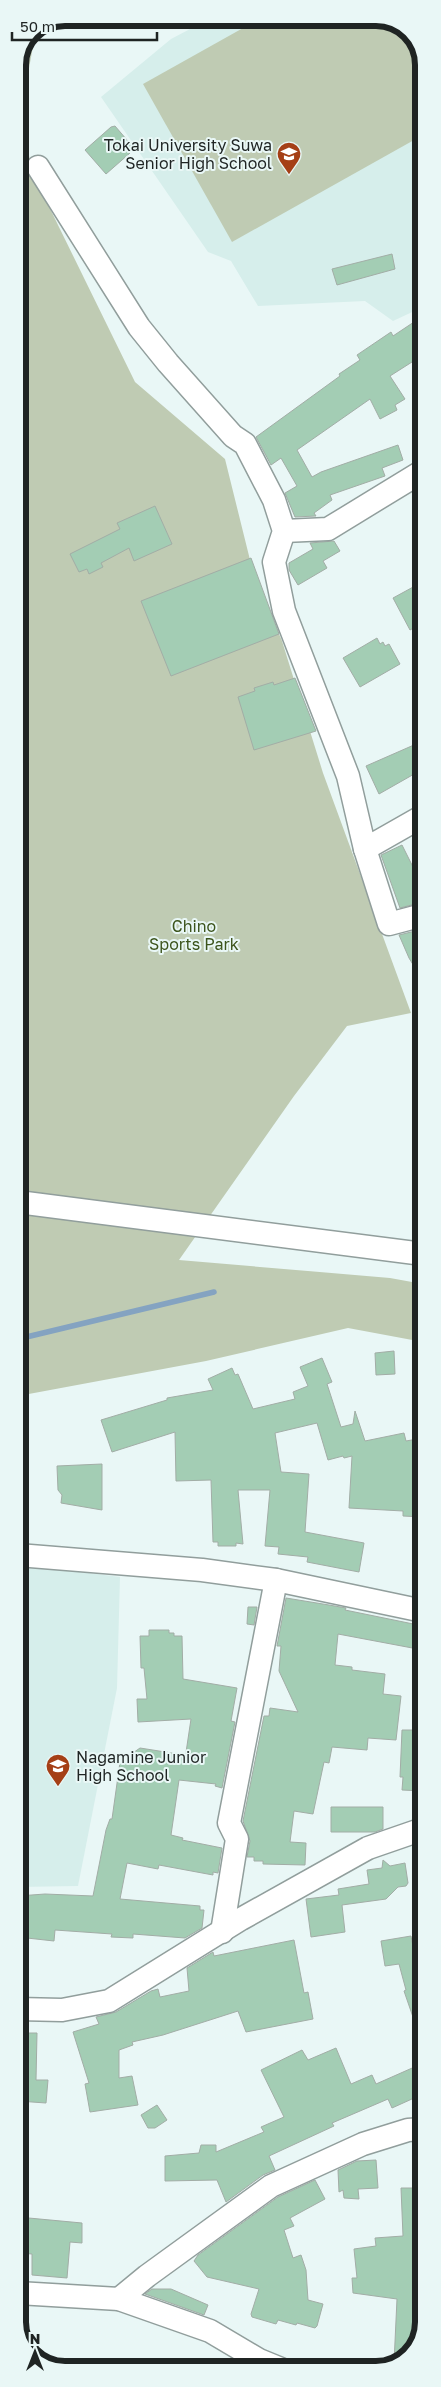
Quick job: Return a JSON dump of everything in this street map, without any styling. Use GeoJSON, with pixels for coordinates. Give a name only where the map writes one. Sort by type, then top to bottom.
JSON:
{"type":"FeatureCollection","features":[{"type":"Feature","properties":{"kind":"street"},"geometry":{"type":"LineString","coordinates":[[38,167],[139,327],[168,364],[227,429],[245,444],[274,500],[284,531],[274,562],[284,610],[348,776],[365,849],[389,924],[414,917]]}},
{"type":"Feature","properties":{"kind":"street"},"geometry":{"type":"LineString","coordinates":[[284,531],[328,529],[414,476]]}},
{"type":"Feature","properties":{"kind":"street"},"geometry":{"type":"LineString","coordinates":[[365,849],[414,821]]}},
{"type":"Feature","properties":{"kind":"street"},"geometry":{"type":"LineString","coordinates":[[27,1203],[415,1253]]}},
{"type":"Feature","properties":{"kind":"street"},"geometry":{"type":"LineString","coordinates":[[27,1556],[202,1570],[276,1580],[415,1609]]}},
{"type":"Feature","properties":{"kind":"street"},"geometry":{"type":"LineString","coordinates":[[222,1932],[237,1839],[229,1824],[276,1580]]}},
{"type":"Feature","properties":{"kind":"street"},"geometry":{"type":"LineString","coordinates":[[27,2009],[62,2010],[109,2001],[242,1918],[368,1848],[415,1832]]}},
{"type":"Feature","properties":{"kind":"street"},"geometry":{"type":"LineString","coordinates":[[119,2299],[147,2276],[271,2186],[363,2144],[408,2130],[415,2130]]}},
{"type":"Feature","properties":{"kind":"street"},"geometry":{"type":"LineString","coordinates":[[27,2294],[119,2299],[210,2331],[260,2360]]}},
{"type":"Feature","properties":{"kind":"shaded area","name":"Tokai University Suwa Senior High School"},"geometry":{"type":"Polygon","coordinates":[[[196,26],[378,26],[393,30],[407,41],[414,60],[414,311],[393,321],[365,301],[258,306],[231,261],[208,252],[101,97],[171,39],[196,26]]]}},
{"type":"Feature","properties":{"kind":"shaded area","name":"Nagamine Junior High School"},"geometry":{"type":"Polygon","coordinates":[[[27,1565],[120,1577],[117,1688],[78,1886],[27,1887],[27,1565]]]}},
{"type":"Feature","properties":{"kind":"green space"},"geometry":{"type":"Polygon","coordinates":[[[247,26],[378,26],[400,34],[407,41],[413,53],[414,140],[232,242],[143,84],[247,26]]]}},
{"type":"Feature","properties":{"kind":"green space","name":"Chino Sports Park"},"geometry":{"type":"Polygon","coordinates":[[[34,43],[26,85],[27,58],[34,43]]]}},
{"type":"Feature","properties":{"kind":"green space","name":"Chino Sports Park"},"geometry":{"type":"Polygon","coordinates":[[[26,139],[32,172],[135,382],[225,459],[253,572],[282,641],[323,773],[411,1013],[347,1026],[294,1096],[179,1260],[390,1278],[415,1282],[415,1340],[348,1328],[206,1361],[27,1394],[26,139]]]}},
{"type":"Feature","properties":{"kind":"building"},"geometry":{"type":"Polygon","coordinates":[[[115,126],[133,147],[128,151],[130,153],[106,174],[85,150],[111,127],[115,126]]]}},
{"type":"Feature","properties":{"kind":"building"},"geometry":{"type":"Polygon","coordinates":[[[392,254],[395,269],[337,285],[332,269],[392,254]]]}},
{"type":"Feature","properties":{"kind":"building"},"geometry":{"type":"Polygon","coordinates":[[[414,322],[414,361],[390,376],[405,399],[395,405],[397,410],[380,419],[370,399],[297,450],[312,477],[321,472],[398,445],[403,460],[382,468],[385,476],[330,495],[332,500],[314,513],[316,516],[295,517],[285,493],[297,486],[281,458],[271,465],[256,437],[360,360],[357,355],[391,332],[393,336],[414,322]]]}},
{"type":"Feature","properties":{"kind":"building"},"geometry":{"type":"Polygon","coordinates":[[[155,506],[172,544],[134,561],[129,548],[101,563],[103,567],[89,574],[87,569],[79,572],[70,554],[120,529],[117,523],[155,506]]]}},
{"type":"Feature","properties":{"kind":"building"},"geometry":{"type":"Polygon","coordinates":[[[334,541],[340,551],[323,561],[327,568],[298,585],[289,570],[289,563],[313,549],[310,543],[334,541]]]}},
{"type":"Feature","properties":{"kind":"building"},"geometry":{"type":"Polygon","coordinates":[[[251,558],[279,634],[171,676],[141,601],[251,558]]]}},
{"type":"Feature","properties":{"kind":"building"},"geometry":{"type":"Polygon","coordinates":[[[414,586],[414,628],[410,630],[393,598],[414,586]]]}},
{"type":"Feature","properties":{"kind":"building"},"geometry":{"type":"Polygon","coordinates":[[[377,638],[380,644],[383,642],[385,646],[389,644],[400,664],[360,687],[343,658],[377,638]]]}},
{"type":"Feature","properties":{"kind":"building"},"geometry":{"type":"Polygon","coordinates":[[[295,678],[316,731],[254,750],[238,697],[255,691],[254,688],[273,682],[274,685],[295,678]]]}},
{"type":"Feature","properties":{"kind":"building"},"geometry":{"type":"Polygon","coordinates":[[[414,745],[414,774],[379,794],[366,766],[414,745]]]}},
{"type":"Feature","properties":{"kind":"building"},"geometry":{"type":"Polygon","coordinates":[[[402,845],[414,869],[414,904],[400,908],[381,855],[402,845]]]}},
{"type":"Feature","properties":{"kind":"building"},"geometry":{"type":"Polygon","coordinates":[[[414,931],[414,967],[409,958],[399,935],[414,931]]]}},
{"type":"Feature","properties":{"kind":"building"},"geometry":{"type":"Polygon","coordinates":[[[394,1351],[395,1374],[376,1375],[375,1353],[394,1351]]]}},
{"type":"Feature","properties":{"kind":"building"},"geometry":{"type":"Polygon","coordinates":[[[322,1358],[332,1382],[327,1384],[341,1427],[353,1424],[355,1411],[365,1441],[404,1433],[406,1441],[415,1439],[415,1517],[403,1516],[403,1511],[349,1508],[352,1456],[328,1460],[317,1423],[275,1433],[281,1472],[309,1474],[305,1532],[364,1543],[359,1572],[307,1562],[308,1557],[278,1554],[279,1547],[265,1546],[270,1490],[238,1490],[243,1544],[236,1543],[236,1546],[218,1546],[218,1542],[213,1542],[211,1480],[176,1481],[175,1432],[112,1452],[101,1420],[167,1400],[167,1398],[213,1390],[208,1379],[232,1368],[235,1375],[238,1374],[253,1409],[295,1399],[293,1392],[308,1386],[300,1367],[322,1358]]]}},
{"type":"Feature","properties":{"kind":"building"},"geometry":{"type":"Polygon","coordinates":[[[102,1464],[102,1510],[61,1503],[62,1495],[58,1490],[57,1466],[102,1464]]]}},
{"type":"Feature","properties":{"kind":"building"},"geometry":{"type":"Polygon","coordinates":[[[286,1598],[346,1608],[345,1610],[415,1624],[415,1648],[338,1634],[335,1665],[352,1667],[352,1670],[385,1674],[383,1694],[401,1696],[396,1740],[368,1738],[367,1750],[332,1747],[329,1763],[324,1762],[313,1814],[294,1811],[290,1842],[306,1843],[305,1865],[263,1864],[263,1861],[254,1861],[254,1857],[247,1857],[250,1841],[243,1821],[264,1716],[269,1716],[270,1708],[298,1712],[279,1671],[281,1646],[277,1646],[286,1598]]]}},
{"type":"Feature","properties":{"kind":"building"},"geometry":{"type":"Polygon","coordinates":[[[248,1607],[257,1607],[254,1625],[247,1624],[248,1607]]]}},
{"type":"Feature","properties":{"kind":"building"},"geometry":{"type":"Polygon","coordinates":[[[149,1630],[169,1630],[169,1633],[174,1633],[174,1636],[182,1636],[183,1679],[237,1688],[231,1721],[235,1722],[222,1788],[215,1786],[216,1784],[179,1780],[171,1835],[183,1838],[182,1840],[222,1848],[218,1873],[213,1872],[213,1875],[159,1865],[158,1869],[127,1863],[120,1899],[200,1906],[200,1910],[204,1910],[202,1928],[185,1938],[133,1934],[133,1938],[111,1937],[112,1934],[55,1930],[54,1941],[27,1938],[27,1895],[45,1894],[93,1896],[106,1830],[110,1819],[112,1819],[120,1762],[140,1748],[178,1754],[185,1759],[191,1719],[138,1722],[137,1699],[147,1699],[144,1668],[141,1668],[140,1636],[149,1636],[149,1630]]]}},
{"type":"Feature","properties":{"kind":"building"},"geometry":{"type":"Polygon","coordinates":[[[402,1730],[415,1730],[415,1791],[402,1790],[403,1777],[400,1777],[402,1730]]]}},
{"type":"Feature","properties":{"kind":"building"},"geometry":{"type":"Polygon","coordinates":[[[331,1807],[383,1807],[383,1829],[375,1832],[331,1832],[331,1807]]]}},
{"type":"Feature","properties":{"kind":"building"},"geometry":{"type":"Polygon","coordinates":[[[383,1860],[390,1866],[405,1863],[408,1883],[406,1886],[398,1887],[386,1899],[342,1905],[345,1932],[311,1937],[306,1899],[339,1895],[338,1889],[369,1884],[367,1870],[382,1868],[383,1860]]]}},
{"type":"Feature","properties":{"kind":"building"},"geometry":{"type":"Polygon","coordinates":[[[411,1936],[415,1956],[415,2020],[404,1991],[406,1990],[399,1964],[385,1966],[381,1941],[411,1936]]]}},
{"type":"Feature","properties":{"kind":"building"},"geometry":{"type":"Polygon","coordinates":[[[294,1940],[304,1993],[308,1992],[313,2019],[246,2032],[238,2011],[163,2035],[132,2042],[133,2045],[119,2050],[119,2078],[132,2076],[138,2105],[90,2112],[85,2084],[89,2083],[73,2032],[99,2024],[96,2017],[116,2012],[151,1991],[158,1989],[160,1997],[189,1991],[187,1968],[213,1952],[214,1956],[294,1940]]]}},
{"type":"Feature","properties":{"kind":"building"},"geometry":{"type":"Polygon","coordinates":[[[27,2033],[37,2033],[36,2080],[48,2080],[46,2103],[27,2102],[27,2033]]]}},
{"type":"Feature","properties":{"kind":"building"},"geometry":{"type":"Polygon","coordinates":[[[336,2048],[351,2084],[372,2075],[376,2084],[415,2067],[415,2098],[392,2108],[388,2099],[332,2123],[334,2126],[269,2156],[275,2170],[263,2175],[226,2202],[217,2180],[165,2181],[165,2156],[199,2153],[201,2145],[216,2145],[216,2152],[264,2132],[261,2127],[284,2117],[261,2070],[302,2050],[308,2060],[336,2048]]]}},
{"type":"Feature","properties":{"kind":"building"},"geometry":{"type":"Polygon","coordinates":[[[157,2105],[167,2120],[155,2128],[148,2128],[141,2115],[157,2105]]]}},
{"type":"Feature","properties":{"kind":"building"},"geometry":{"type":"Polygon","coordinates":[[[376,2160],[378,2188],[358,2189],[359,2199],[344,2198],[343,2190],[339,2192],[338,2170],[357,2161],[376,2160]]]}},
{"type":"Feature","properties":{"kind":"building"},"geometry":{"type":"Polygon","coordinates":[[[315,2180],[325,2199],[290,2218],[294,2226],[284,2230],[293,2258],[301,2255],[306,2270],[308,2300],[323,2304],[317,2326],[315,2328],[278,2320],[276,2324],[252,2317],[251,2314],[259,2289],[207,2277],[194,2261],[198,2255],[278,2197],[315,2180]]]}},
{"type":"Feature","properties":{"kind":"building"},"geometry":{"type":"Polygon","coordinates":[[[401,2188],[415,2188],[415,2322],[410,2341],[400,2353],[394,2356],[397,2299],[353,2293],[352,2278],[357,2278],[354,2249],[376,2246],[375,2238],[403,2236],[401,2188]]]}},
{"type":"Feature","properties":{"kind":"building"},"geometry":{"type":"Polygon","coordinates":[[[27,2218],[82,2223],[82,2243],[70,2242],[67,2278],[32,2275],[32,2254],[27,2254],[27,2218]]]}},
{"type":"Feature","properties":{"kind":"building"},"geometry":{"type":"Polygon","coordinates":[[[152,2289],[171,2289],[208,2305],[204,2315],[145,2294],[152,2289]]]}},
{"type":"Feature","properties":{"kind":"waterway"},"geometry":{"type":"LineString","coordinates":[[27,1337],[214,1292]]}},
{"type":"Feature","properties":{"kind":"place","name":"Tokai University Suwa Senior High School"},"geometry":{"type":"Point","coordinates":[289,175]}},
{"type":"Feature","properties":{"kind":"place","name":"Nagamine Junior High School"},"geometry":{"type":"Point","coordinates":[58,1787]}}]}
